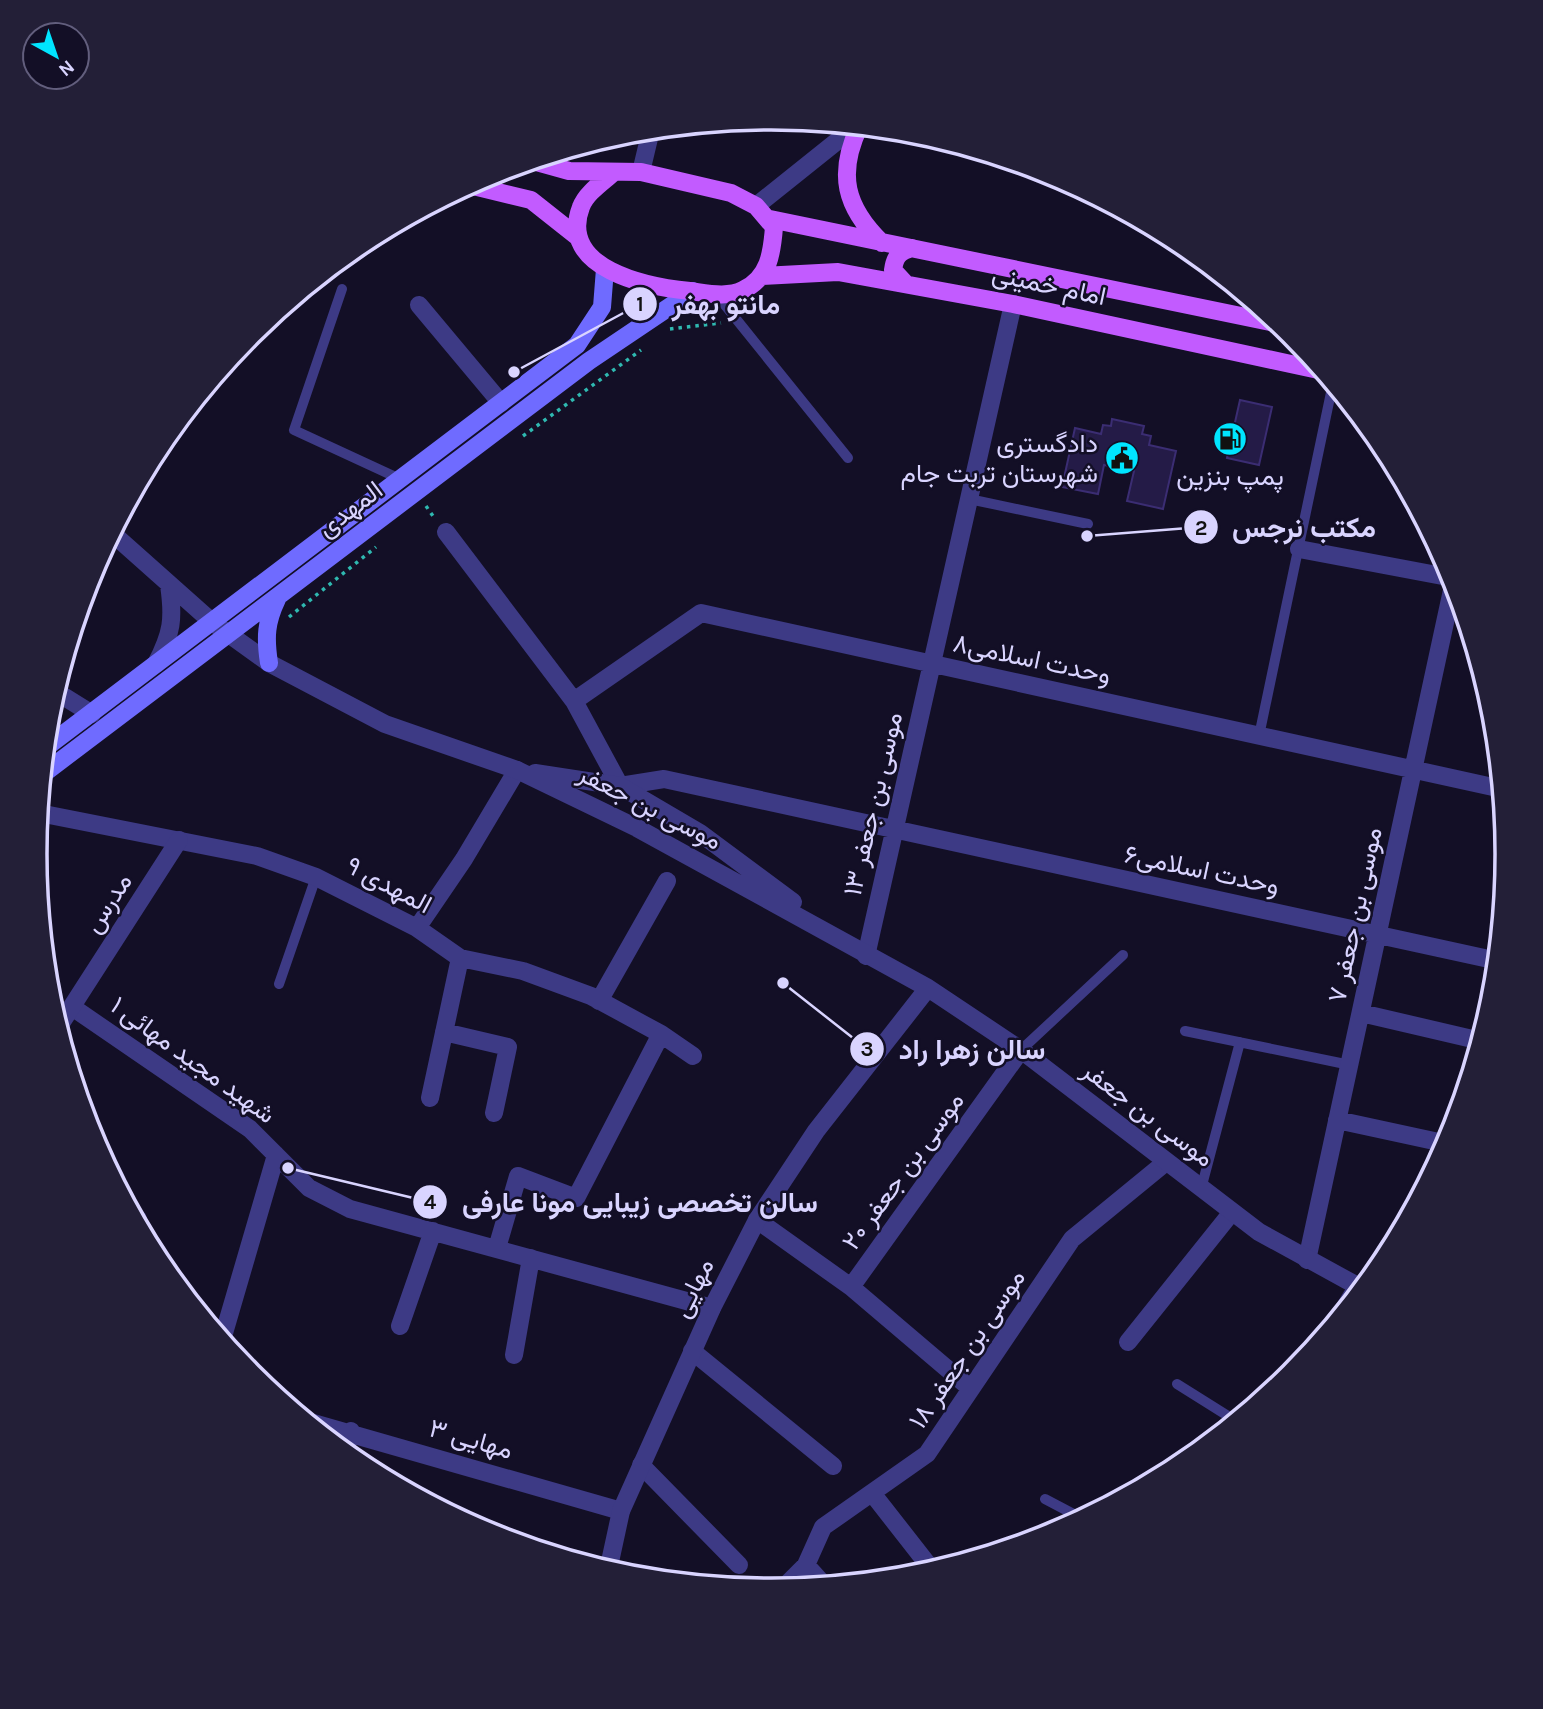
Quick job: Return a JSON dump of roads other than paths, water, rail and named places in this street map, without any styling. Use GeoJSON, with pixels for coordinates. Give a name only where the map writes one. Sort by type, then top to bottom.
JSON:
{"type":"FeatureCollection","features":[{"type":"Feature","properties":{"kind":"main road"},"geometry":{"type":"LineString","coordinates":[[854,135],[849,147],[846,174],[850,200],[863,224],[882,243]]}},
{"type":"Feature","properties":{"kind":"main road"},"geometry":{"type":"LineString","coordinates":[[550,166],[569,171],[641,172],[731,193],[756,206],[774,227],[771,258],[762,276],[742,291],[715,293],[638,281],[605,269],[587,255],[579,238],[578,222],[581,205],[614,172]]}},
{"type":"Feature","properties":{"kind":"main road"},"geometry":{"type":"LineString","coordinates":[[485,189],[531,200],[579,238]]}},
{"type":"Feature","properties":{"kind":"main road","name":"امام خمینی"},"geometry":{"type":"LineString","coordinates":[[769,219],[1260,320]]}},
{"type":"Feature","properties":{"kind":"main road"},"geometry":{"type":"LineString","coordinates":[[905,283],[893,270],[894,260],[900,252],[912,248]]}},
{"type":"Feature","properties":{"kind":"main road","name":"المهدی"},"geometry":{"type":"LineString","coordinates":[[56,740],[577,345],[602,307],[605,269]]}},
{"type":"Feature","properties":{"kind":"main road","name":"امام خمینی"},"geometry":{"type":"LineString","coordinates":[[762,276],[838,272],[905,283],[1307,368]]}},
{"type":"Feature","properties":{"kind":"main road","name":"المهدی"},"geometry":{"type":"LineString","coordinates":[[52,767],[589,361],[693,291]]}},
{"type":"Feature","properties":{"kind":"main road"},"geometry":{"type":"LineString","coordinates":[[269,663],[265,637],[267,619],[279,596]]}},
{"type":"Feature","properties":{"kind":"street"},"geometry":{"type":"LineString","coordinates":[[756,206],[848,134]]}},
{"type":"Feature","properties":{"kind":"street"},"geometry":{"type":"LineString","coordinates":[[641,172],[648,141]]}},
{"type":"Feature","properties":{"kind":"street","name":"موسی بن جعفر ۱۳"},"geometry":{"type":"LineString","coordinates":[[866,956],[1013,304]]}},
{"type":"Feature","properties":{"kind":"street"},"geometry":{"type":"LineString","coordinates":[[419,305],[501,402]]}},
{"type":"Feature","properties":{"kind":"street"},"geometry":{"type":"LineString","coordinates":[[446,532],[574,701],[621,786]]}},
{"type":"Feature","properties":{"kind":"street","name":"موسی بن جعفر"},"geometry":{"type":"LineString","coordinates":[[119,540],[212,622],[269,663],[386,724],[517,770],[684,852],[866,956],[928,988],[1021,1050],[1232,1212],[1307,1261],[1354,1285]]}},
{"type":"Feature","properties":{"kind":"street"},"geometry":{"type":"LineString","coordinates":[[1299,549],[1441,576]]}},
{"type":"Feature","properties":{"kind":"street"},"geometry":{"type":"LineString","coordinates":[[156,664],[170,637],[173,613],[169,585]]}},
{"type":"Feature","properties":{"kind":"street","name":"موسی بن جعفر ۷"},"geometry":{"type":"LineString","coordinates":[[1307,1261],[1449,601]]}},
{"type":"Feature","properties":{"kind":"street","name":"وحدت اسلامی۸"},"geometry":{"type":"LineString","coordinates":[[574,701],[701,613],[1492,787]]}},
{"type":"Feature","properties":{"kind":"street"},"geometry":{"type":"LineString","coordinates":[[65,697],[92,713]]}},
{"type":"Feature","properties":{"kind":"street"},"geometry":{"type":"LineString","coordinates":[[417,928],[464,859],[517,770]]}},
{"type":"Feature","properties":{"kind":"street","name":"موسی بن جعفر"},"geometry":{"type":"LineString","coordinates":[[517,770],[621,786],[700,833],[866,956]]}},
{"type":"Feature","properties":{"kind":"street","name":"وحدت اسلامی۶"},"geometry":{"type":"LineString","coordinates":[[621,786],[664,779],[1488,959]]}},
{"type":"Feature","properties":{"kind":"street","name":"المهدی ۹"},"geometry":{"type":"LineString","coordinates":[[49,815],[257,856],[316,877],[417,928],[460,958],[523,971],[599,1000],[661,1034],[693,1056]]}},
{"type":"Feature","properties":{"kind":"street","name":"مدرس"},"geometry":{"type":"LineString","coordinates":[[66,1016],[179,840]]}},
{"type":"Feature","properties":{"kind":"street"},"geometry":{"type":"LineString","coordinates":[[599,1000],[667,881]]}},
{"type":"Feature","properties":{"kind":"street"},"geometry":{"type":"LineString","coordinates":[[430,1097],[460,958]]}},
{"type":"Feature","properties":{"kind":"street","name":"مهایی"},"geometry":{"type":"LineString","coordinates":[[610,1560],[621,1511],[712,1308],[757,1220],[816,1130],[928,988]]}},
{"type":"Feature","properties":{"kind":"street","name":"شهید مجید مهائی ۱"},"geometry":{"type":"LineString","coordinates":[[72,1007],[250,1129],[309,1188],[350,1209],[712,1308]]}},
{"type":"Feature","properties":{"kind":"street"},"geometry":{"type":"LineString","coordinates":[[1361,1013],[1472,1039]]}},
{"type":"Feature","properties":{"kind":"street"},"geometry":{"type":"LineString","coordinates":[[444,1032],[508,1047],[494,1113]]}},
{"type":"Feature","properties":{"kind":"street"},"geometry":{"type":"LineString","coordinates":[[497,1248],[518,1176],[576,1198],[661,1034]]}},
{"type":"Feature","properties":{"kind":"street","name":"موسی بن جعفر ۲۰"},"geometry":{"type":"LineString","coordinates":[[851,1287],[1021,1050]]}},
{"type":"Feature","properties":{"kind":"street"},"geometry":{"type":"LineString","coordinates":[[1337,1120],[1437,1142]]}},
{"type":"Feature","properties":{"kind":"street"},"geometry":{"type":"LineString","coordinates":[[225,1330],[276,1155]]}},
{"type":"Feature","properties":{"kind":"street","name":"موسی بن جعفر ۱۸"},"geometry":{"type":"LineString","coordinates":[[793,1578],[806,1565],[822,1527],[927,1454],[1072,1240],[1166,1162]]}},
{"type":"Feature","properties":{"kind":"street"},"geometry":{"type":"LineString","coordinates":[[1128,1342],[1232,1212]]}},
{"type":"Feature","properties":{"kind":"street"},"geometry":{"type":"LineString","coordinates":[[757,1220],[851,1287],[971,1390]]}},
{"type":"Feature","properties":{"kind":"street"},"geometry":{"type":"LineString","coordinates":[[400,1326],[433,1231]]}},
{"type":"Feature","properties":{"kind":"street"},"geometry":{"type":"LineString","coordinates":[[514,1355],[531,1258]]}},
{"type":"Feature","properties":{"kind":"street"},"geometry":{"type":"LineString","coordinates":[[692,1351],[833,1466]]}},
{"type":"Feature","properties":{"kind":"street","name":"مهایی ۳"},"geometry":{"type":"LineString","coordinates":[[327,1426],[621,1511]]}},
{"type":"Feature","properties":{"kind":"street"},"geometry":{"type":"LineString","coordinates":[[348,1441],[351,1431]]}},
{"type":"Feature","properties":{"kind":"street"},"geometry":{"type":"LineString","coordinates":[[641,1465],[740,1564]]}},
{"type":"Feature","properties":{"kind":"street"},"geometry":{"type":"LineString","coordinates":[[872,1493],[925,1562]]}},
{"type":"Feature","properties":{"kind":"street"},"geometry":{"type":"LineString","coordinates":[[806,1565],[817,1577]]}},
{"type":"Feature","properties":{"kind":"lane"},"geometry":{"type":"LineString","coordinates":[[342,289],[294,430],[400,479]]}},
{"type":"Feature","properties":{"kind":"lane"},"geometry":{"type":"LineString","coordinates":[[715,293],[848,458]]}},
{"type":"Feature","properties":{"kind":"lane"},"geometry":{"type":"LineString","coordinates":[[1259,736],[1331,395]]}},
{"type":"Feature","properties":{"kind":"lane"},"geometry":{"type":"LineString","coordinates":[[969,499],[1088,524]]}},
{"type":"Feature","properties":{"kind":"lane"},"geometry":{"type":"LineString","coordinates":[[279,984],[316,877]]}},
{"type":"Feature","properties":{"kind":"lane"},"geometry":{"type":"LineString","coordinates":[[1021,1050],[1123,955]]}},
{"type":"Feature","properties":{"kind":"lane"},"geometry":{"type":"LineString","coordinates":[[1185,1031],[1350,1065]]}},
{"type":"Feature","properties":{"kind":"lane"},"geometry":{"type":"LineString","coordinates":[[1202,1189],[1240,1042]]}},
{"type":"Feature","properties":{"kind":"lane"},"geometry":{"type":"LineString","coordinates":[[1177,1384],[1228,1416]]}},
{"type":"Feature","properties":{"kind":"lane"},"geometry":{"type":"LineString","coordinates":[[1045,1499],[1072,1513]]}},
{"type":"Feature","properties":{"kind":"place","name":"مانتو بهفر"},"geometry":{"type":"Point","coordinates":[514,372]}},
{"type":"Feature","properties":{"kind":"place","name":"پمپ بنزین"},"geometry":{"type":"Point","coordinates":[1230,439]}},
{"type":"Feature","properties":{"kind":"place","name":"دادگستری شهرستان تربت جام"},"geometry":{"type":"Point","coordinates":[1122,458]}},
{"type":"Feature","properties":{"kind":"place","name":"مكتب نرجس"},"geometry":{"type":"Point","coordinates":[1087,536]}},
{"type":"Feature","properties":{"kind":"place","name":"سالن زهرا راد"},"geometry":{"type":"Point","coordinates":[783,983]}},
{"type":"Feature","properties":{"kind":"place","name":"سالن تخصصی زیبایی مونا عارفی"},"geometry":{"type":"Point","coordinates":[288,1168]}}]}
